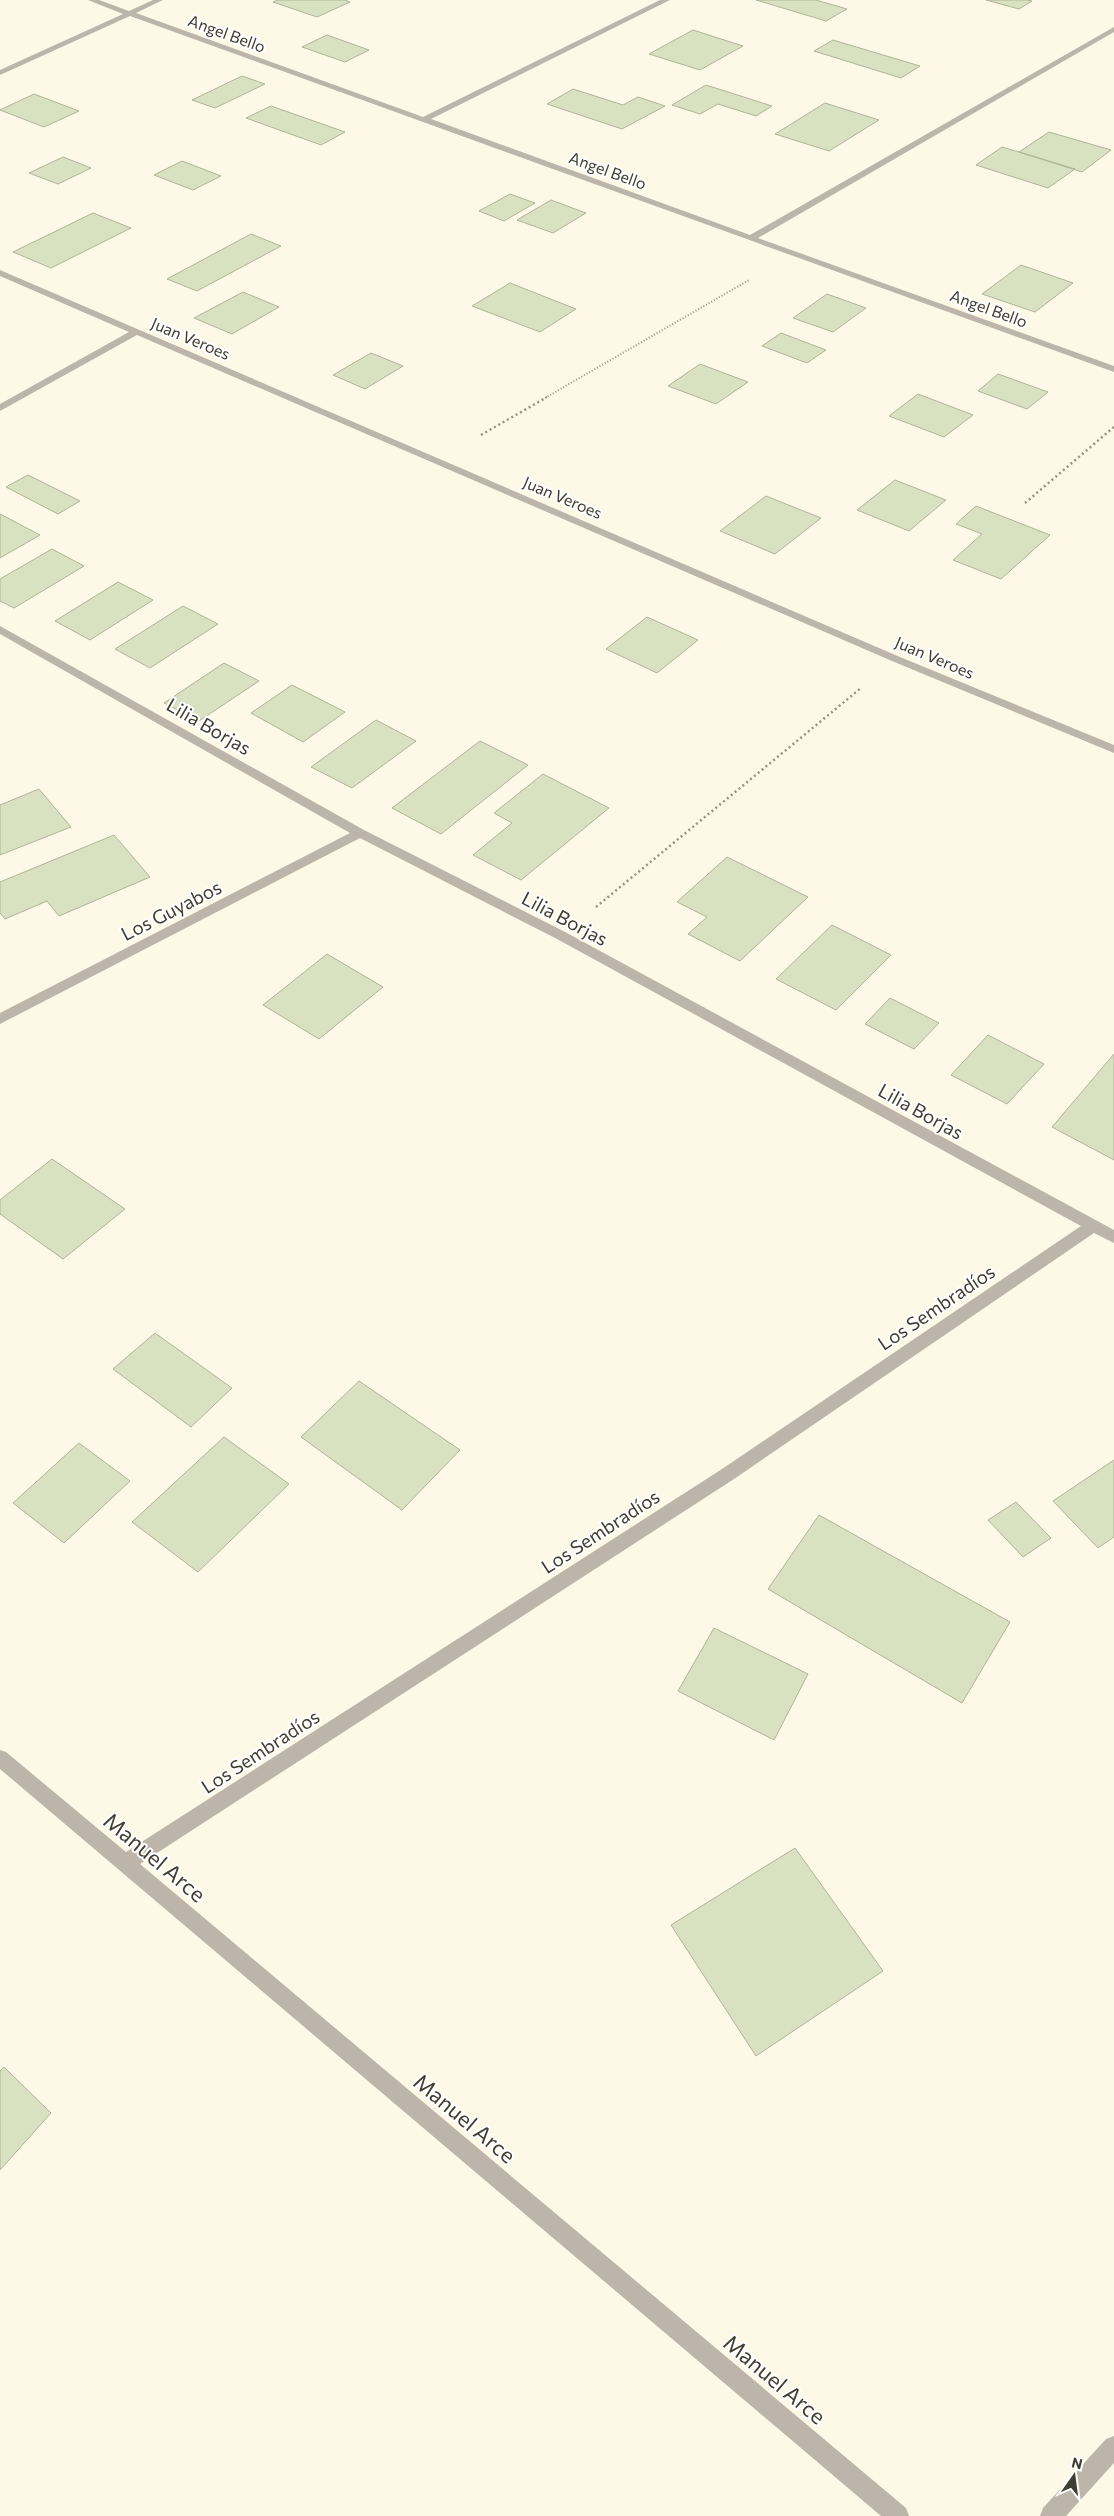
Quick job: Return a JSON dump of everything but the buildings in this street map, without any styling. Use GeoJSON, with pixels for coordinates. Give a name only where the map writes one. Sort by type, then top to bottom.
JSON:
{"type":"FeatureCollection","features":[{"type":"Feature","properties":{"kind":"street","name":"Angel Bello"},"geometry":{"type":"LineString","coordinates":[[92,0],[1114,369]]}},
{"type":"Feature","properties":{"kind":"street"},"geometry":{"type":"LineString","coordinates":[[0,73],[127,13],[159,0]]}},
{"type":"Feature","properties":{"kind":"street"},"geometry":{"type":"LineString","coordinates":[[424,120],[666,0]]}},
{"type":"Feature","properties":{"kind":"street"},"geometry":{"type":"LineString","coordinates":[[751,238],[1114,29]]}},
{"type":"Feature","properties":{"kind":"street","name":"Juan Veroes"},"geometry":{"type":"LineString","coordinates":[[0,273],[896,659],[1114,749]]}},
{"type":"Feature","properties":{"kind":"street"},"geometry":{"type":"LineString","coordinates":[[0,408],[136,332]]}},
{"type":"Feature","properties":{"kind":"street","name":"Lilia Borjas"},"geometry":{"type":"LineString","coordinates":[[0,629],[360,833],[562,936],[1114,1237]]}},
{"type":"Feature","properties":{"kind":"street","name":"Los Guyabos"},"geometry":{"type":"LineString","coordinates":[[0,1019],[360,833]]}},
{"type":"Feature","properties":{"kind":"street","name":"Los Sembradíos"},"geometry":{"type":"LineString","coordinates":[[124,1864],[728,1474],[1093,1226]]}},
{"type":"Feature","properties":{"kind":"street","name":"Manuel Arce"},"geometry":{"type":"LineString","coordinates":[[0,1758],[898,2516]]}},
{"type":"Feature","properties":{"kind":"street"},"geometry":{"type":"LineString","coordinates":[[1050,2516],[1114,2446]]}},
{"type":"Feature","properties":{"kind":"path"},"geometry":{"type":"LineString","coordinates":[[436,461],[795,254]]}},
{"type":"Feature","properties":{"kind":"path"},"geometry":{"type":"LineString","coordinates":[[1025,503],[1114,427]]}},
{"type":"Feature","properties":{"kind":"path"},"geometry":{"type":"LineString","coordinates":[[562,936],[630,877],[896,659]]}}]}
